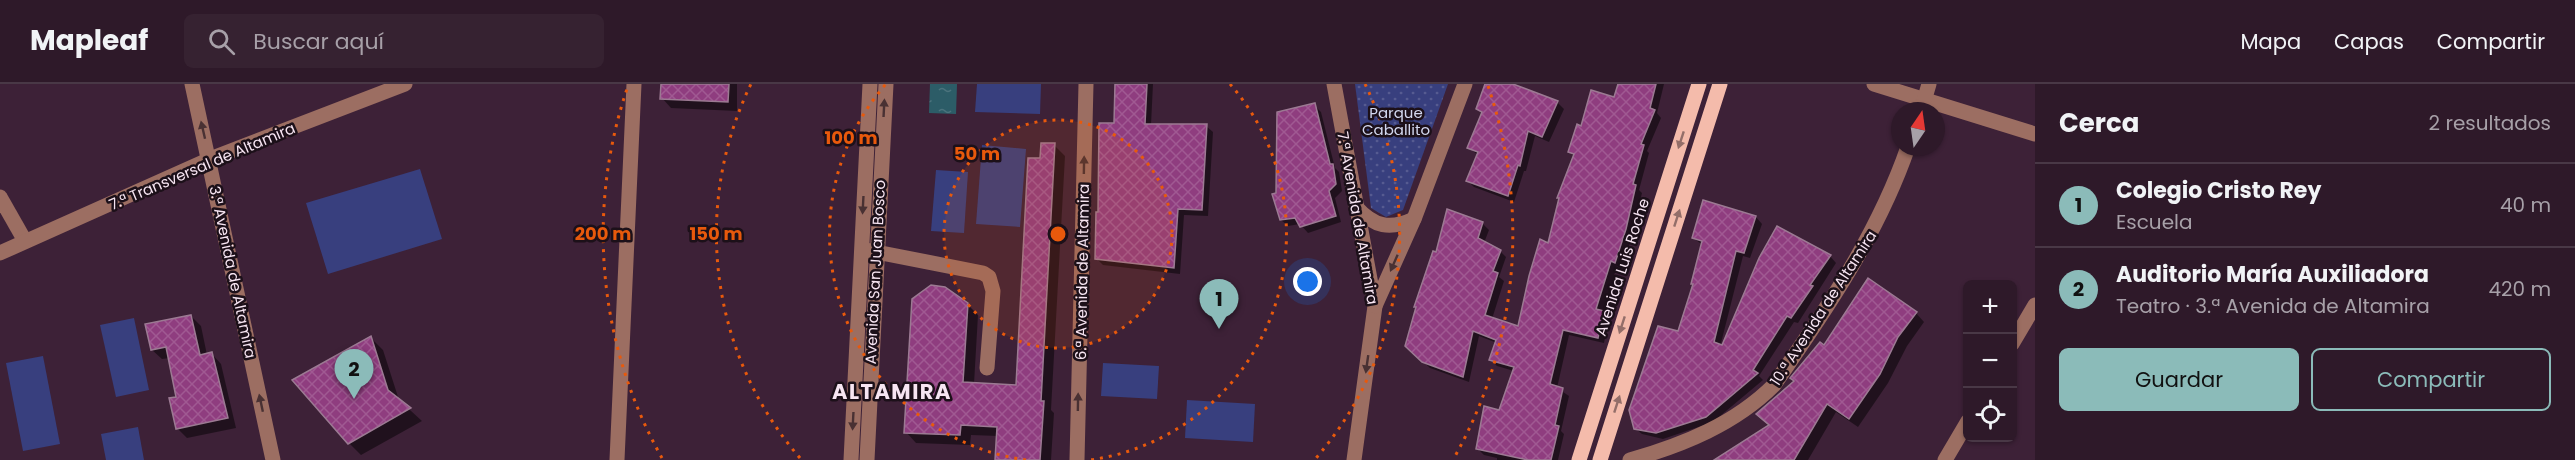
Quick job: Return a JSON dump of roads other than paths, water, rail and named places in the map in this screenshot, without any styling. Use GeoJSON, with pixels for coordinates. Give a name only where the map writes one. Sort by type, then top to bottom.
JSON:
{"type":"FeatureCollection","features":[{"type":"Feature","properties":{"kind":"main road","name":"Avenida Luis Roche"},"geometry":{"type":"LineString","coordinates":[[1579,460],[1699,84]]}},
{"type":"Feature","properties":{"kind":"main road"},"geometry":{"type":"LineString","coordinates":[[1600,460],[1720,84]]}},
{"type":"Feature","properties":{"kind":"street","name":"3.ª Avenida de Altamira"},"geometry":{"type":"LineString","coordinates":[[192,84],[210,159],[273,460]]}},
{"type":"Feature","properties":{"kind":"street","name":"7.ª Transversal de Altamira"},"geometry":{"type":"LineString","coordinates":[[0,253],[210,159],[405,84]]}},
{"type":"Feature","properties":{"kind":"street"},"geometry":{"type":"LineString","coordinates":[[617,460],[634,84]]}},
{"type":"Feature","properties":{"kind":"street","name":"Avenida San Juan Bosco"},"geometry":{"type":"LineString","coordinates":[[867,460],[870,84]]}},
{"type":"Feature","properties":{"kind":"street","name":"Avenida San Juan Bosco"},"geometry":{"type":"LineString","coordinates":[[851,460],[868,250],[886,84]]}},
{"type":"Feature","properties":{"kind":"street","name":"6.ª Avenida de Altamira"},"geometry":{"type":"LineString","coordinates":[[1077,460],[1086,84]]}},
{"type":"Feature","properties":{"kind":"street","name":"7.ª Avenida de Altamira"},"geometry":{"type":"LineString","coordinates":[[1334,84],[1375,306],[1354,460]]}},
{"type":"Feature","properties":{"kind":"street"},"geometry":{"type":"LineString","coordinates":[[1375,306],[1414,219],[1465,84]]}},
{"type":"Feature","properties":{"kind":"street"},"geometry":{"type":"LineString","coordinates":[[1874,84],[1913,102]]}},
{"type":"Feature","properties":{"kind":"street"},"geometry":{"type":"LineString","coordinates":[[1923,102],[1929,84]]}},
{"type":"Feature","properties":{"kind":"street"},"geometry":{"type":"LineString","coordinates":[[1945,112],[2035,134]]}},
{"type":"Feature","properties":{"kind":"street","name":"10.ª Avenida de Altamira"},"geometry":{"type":"LineString","coordinates":[[1630,460],[1664,451],[1717,427],[1752,406],[1774,385],[1875,229],[1896,184],[1905,156]]}},
{"type":"Feature","properties":{"kind":"street"},"geometry":{"type":"LineString","coordinates":[[0,197],[25,241]]}},
{"type":"Feature","properties":{"kind":"street"},"geometry":{"type":"LineString","coordinates":[[1356,207],[1370,220],[1387,226],[1396,226],[1414,219]]}},
{"type":"Feature","properties":{"kind":"street"},"geometry":{"type":"LineString","coordinates":[[868,250],[983,273],[989,277],[993,291],[987,368]]}},
{"type":"Feature","properties":{"kind":"street"},"geometry":{"type":"LineString","coordinates":[[2017,337],[2035,305]]}},
{"type":"Feature","properties":{"kind":"street"},"geometry":{"type":"LineString","coordinates":[[1945,460],[1963,429]]}},
{"type":"Feature","properties":{"kind":"water"},"geometry":{"type":"Polygon","coordinates":[[[930,84],[957,84],[956,114],[929,113],[930,84]]]}},
{"type":"Feature","properties":{"kind":"place","name":"Colegio Cristo Rey"},"geometry":{"type":"Point","coordinates":[1219,329]}},
{"type":"Feature","properties":{"kind":"place","name":"Auditorio María Auxiliadora"},"geometry":{"type":"Point","coordinates":[354,399]}},
{"type":"Feature","properties":{"kind":"district","name":"ALTAMIRA"},"geometry":{"type":"Point","coordinates":[892,391]}},
{"type":"Feature","properties":{"kind":"park label","name":"Parque Caballito"},"geometry":{"type":"Point","coordinates":[1396,120]}}]}
